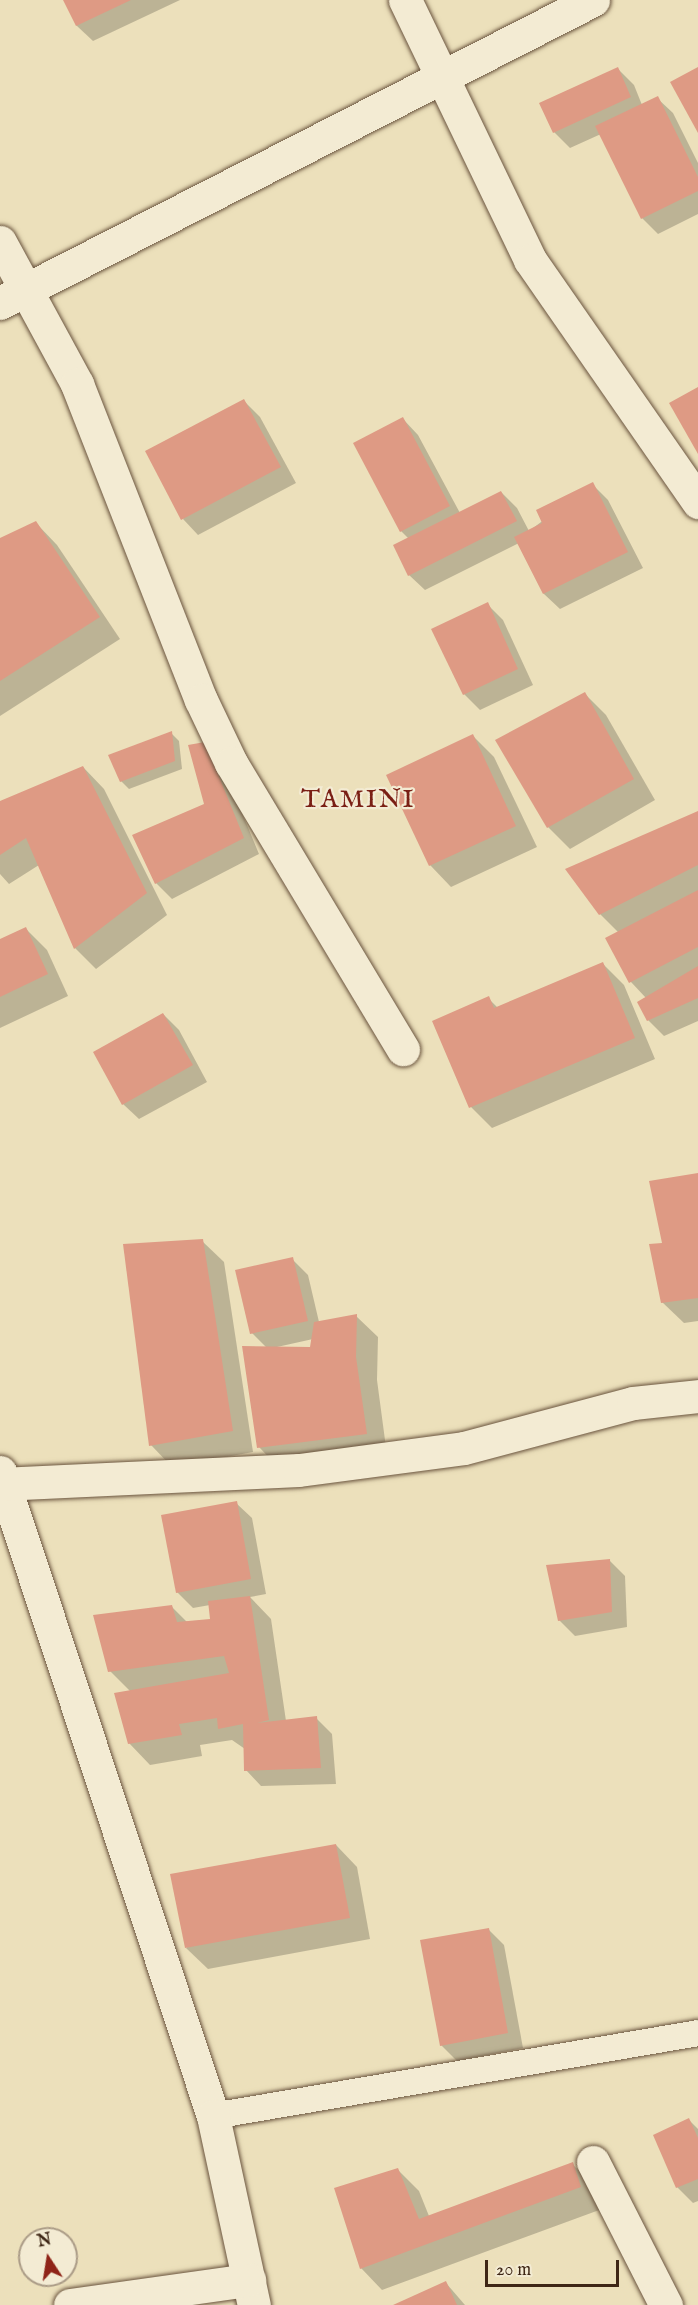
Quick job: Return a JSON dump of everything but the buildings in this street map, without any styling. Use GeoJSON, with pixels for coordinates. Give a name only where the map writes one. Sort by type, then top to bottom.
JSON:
{"type":"FeatureCollection","features":[{"type":"Feature","properties":{"kind":"street"},"geometry":{"type":"LineString","coordinates":[[405,0],[444,75],[530,260],[698,502]]}},
{"type":"Feature","properties":{"kind":"street"},"geometry":{"type":"LineString","coordinates":[[13,296],[592,0]]}},
{"type":"Feature","properties":{"kind":"street"},"geometry":{"type":"LineString","coordinates":[[0,242],[13,296],[77,384],[201,700],[231,763],[403,1049]]}},
{"type":"Feature","properties":{"kind":"street"},"geometry":{"type":"LineString","coordinates":[[70,2305],[252,2292],[213,2116],[1,1480],[299,1470],[464,1448],[633,1403],[698,1396]]}},
{"type":"Feature","properties":{"kind":"street"},"geometry":{"type":"LineString","coordinates":[[592,2162],[666,2305]]}},
{"type":"Feature","properties":{"kind":"lane"},"geometry":{"type":"LineString","coordinates":[[213,2116],[698,2033]]}},
{"type":"Feature","properties":{"kind":"district","name":"TAMINI"},"geometry":{"type":"Point","coordinates":[358,800]}}]}
